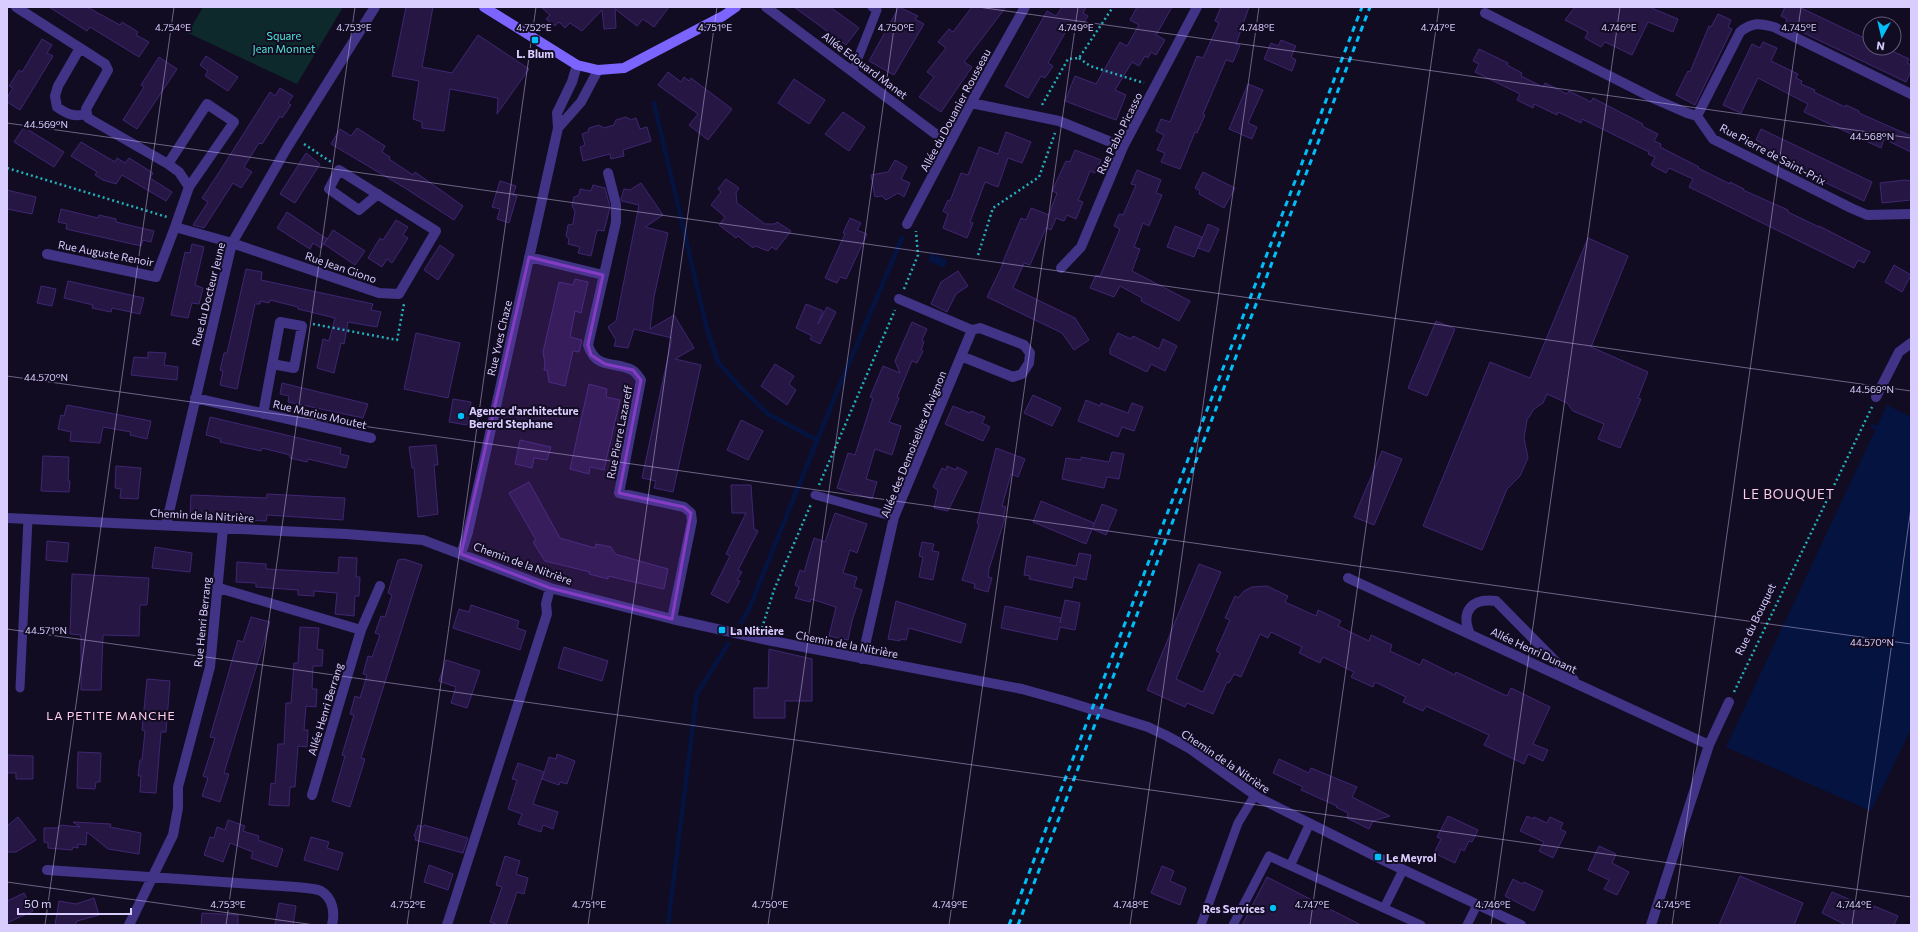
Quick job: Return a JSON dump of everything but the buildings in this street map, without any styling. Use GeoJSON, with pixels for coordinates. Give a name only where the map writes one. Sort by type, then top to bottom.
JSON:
{"type":"FeatureCollection","features":[{"type":"Feature","properties":{"kind":"street"},"geometry":{"type":"LineString","coordinates":[[16,7],[105,64],[108,70],[86,109],[88,118],[168,164],[179,172],[189,187]]}},
{"type":"Feature","properties":{"kind":"street","name":"Rue du Docteur Jeune"},"geometry":{"type":"LineString","coordinates":[[166,525],[232,242],[293,137],[375,7]]}},
{"type":"Feature","properties":{"kind":"street"},"geometry":{"type":"LineString","coordinates":[[484,7],[577,65],[598,70],[624,68],[723,16],[736,7]]}},
{"type":"Feature","properties":{"kind":"street","name":"Allée Edouard Manet"},"geometry":{"type":"LineString","coordinates":[[766,7],[949,144]]}},
{"type":"Feature","properties":{"kind":"street","name":"Allée du Douanier Rousseau"},"geometry":{"type":"LineString","coordinates":[[907,224],[934,175],[970,103],[1025,7]]}},
{"type":"Feature","properties":{"kind":"street","name":"Rue Pablo Picasso"},"geometry":{"type":"LineString","coordinates":[[1061,268],[1081,248],[1123,147],[1197,7]]}},
{"type":"Feature","properties":{"kind":"street"},"geometry":{"type":"LineString","coordinates":[[1485,13],[1658,100],[1697,116],[1740,32],[1748,26],[1760,23],[1774,28],[1911,94]]}},
{"type":"Feature","properties":{"kind":"street"},"geometry":{"type":"LineString","coordinates":[[80,48],[58,86],[55,96],[58,108],[67,114],[77,116],[87,114]]}},
{"type":"Feature","properties":{"kind":"street","name":"Rue Yves Chaze"},"geometry":{"type":"LineString","coordinates":[[461,554],[468,532],[558,128],[557,113],[572,82],[577,65]]}},
{"type":"Feature","properties":{"kind":"street","name":"Rue Yves Chaze"},"geometry":{"type":"LineString","coordinates":[[558,128],[581,102],[598,70]]}},
{"type":"Feature","properties":{"kind":"street"},"geometry":{"type":"LineString","coordinates":[[970,103],[1059,121],[1123,147]]}},
{"type":"Feature","properties":{"kind":"street","name":"Rue Auguste Renoir"},"geometry":{"type":"LineString","coordinates":[[47,254],[156,277],[177,224],[189,187],[234,122],[207,104],[168,164]]}},
{"type":"Feature","properties":{"kind":"street","name":"Rue Pierre de Saint-Prix"},"geometry":{"type":"LineString","coordinates":[[1697,116],[1713,140],[1851,208],[1867,215],[1911,214]]}},
{"type":"Feature","properties":{"kind":"street"},"geometry":{"type":"LineString","coordinates":[[378,194],[359,210],[329,189],[339,170],[378,194],[436,230],[399,294]]}},
{"type":"Feature","properties":{"kind":"street"},"geometry":{"type":"LineString","coordinates":[[529,257],[603,275],[616,222],[616,204],[608,173]]}},
{"type":"Feature","properties":{"kind":"street"},"geometry":{"type":"LineString","coordinates":[[177,224],[232,242]]}},
{"type":"Feature","properties":{"kind":"street","name":"Rue Jean Giono"},"geometry":{"type":"LineString","coordinates":[[232,242],[379,293],[399,294]]}},
{"type":"Feature","properties":{"kind":"street","name":"Rue Pierre Lazareff"},"geometry":{"type":"LineString","coordinates":[[603,275],[588,345],[591,355],[605,364],[633,370],[641,380],[619,493],[684,507],[691,513],[692,522],[672,619]]}},
{"type":"Feature","properties":{"kind":"street"},"geometry":{"type":"LineString","coordinates":[[899,299],[972,330],[980,328],[1024,345],[1030,353],[1029,363],[1022,374],[1013,377],[961,356]]}},
{"type":"Feature","properties":{"kind":"street","name":"Rue Marius Moutet"},"geometry":{"type":"LineString","coordinates":[[263,414],[280,322],[302,326]]}},
{"type":"Feature","properties":{"kind":"street"},"geometry":{"type":"LineString","coordinates":[[272,364],[294,368],[302,326]]}},
{"type":"Feature","properties":{"kind":"street","name":"Allée des Demoiselles d'Avignon"},"geometry":{"type":"LineString","coordinates":[[862,659],[894,517],[972,330]]}},
{"type":"Feature","properties":{"kind":"street"},"geometry":{"type":"LineString","coordinates":[[1876,397],[1899,352],[1911,343]]}},
{"type":"Feature","properties":{"kind":"street","name":"Rue Marius Moutet"},"geometry":{"type":"LineString","coordinates":[[195,398],[371,438]]}},
{"type":"Feature","properties":{"kind":"street","name":"Chemin de la Nitrière"},"geometry":{"type":"LineString","coordinates":[[7,518],[223,528],[423,540],[550,588],[672,619],[862,659],[1022,689],[1148,727],[1189,748],[1255,795],[1403,870],[1521,925]]}},
{"type":"Feature","properties":{"kind":"street","name":"Rue Henri Berrang"},"geometry":{"type":"LineString","coordinates":[[129,925],[173,835],[178,808],[178,787],[210,667],[219,588],[223,528]]}},
{"type":"Feature","properties":{"kind":"street","name":"Allée Henri Dunant"},"geometry":{"type":"LineString","coordinates":[[1348,578],[1709,745]]}},
{"type":"Feature","properties":{"kind":"street","name":"Allée Henri Berrang"},"geometry":{"type":"LineString","coordinates":[[312,795],[361,630],[380,586]]}},
{"type":"Feature","properties":{"kind":"street"},"geometry":{"type":"LineString","coordinates":[[219,588],[361,630]]}},
{"type":"Feature","properties":{"kind":"street"},"geometry":{"type":"LineString","coordinates":[[447,925],[547,614],[546,604],[550,588]]}},
{"type":"Feature","properties":{"kind":"street"},"geometry":{"type":"LineString","coordinates":[[1470,634],[1466,625],[1466,618],[1469,609],[1476,602],[1486,600],[1496,601],[1579,685]]}},
{"type":"Feature","properties":{"kind":"street"},"geometry":{"type":"LineString","coordinates":[[1653,924],[1709,745],[1729,702]]}},
{"type":"Feature","properties":{"kind":"street"},"geometry":{"type":"LineString","coordinates":[[47,870],[321,891],[332,903],[334,918],[332,925]]}},
{"type":"Feature","properties":{"kind":"lane"},"geometry":{"type":"LineString","coordinates":[[852,71],[876,8]]}},
{"type":"Feature","properties":{"kind":"lane"},"geometry":{"type":"LineString","coordinates":[[815,495],[894,517]]}},
{"type":"Feature","properties":{"kind":"lane"},"geometry":{"type":"LineString","coordinates":[[20,688],[28,519]]}},
{"type":"Feature","properties":{"kind":"lane"},"geometry":{"type":"LineString","coordinates":[[1201,925],[1238,823],[1255,795]]}},
{"type":"Feature","properties":{"kind":"lane"},"geometry":{"type":"LineString","coordinates":[[1291,864],[1310,824]]}},
{"type":"Feature","properties":{"kind":"lane"},"geometry":{"type":"LineString","coordinates":[[1233,925],[1270,856],[1291,864],[1421,925]]}},
{"type":"Feature","properties":{"kind":"lane"},"geometry":{"type":"LineString","coordinates":[[1384,908],[1403,870]]}},
{"type":"Feature","properties":{"kind":"lane"},"geometry":{"type":"LineString","coordinates":[[1467,925],[1478,905]]}},
{"type":"Feature","properties":{"kind":"path"},"geometry":{"type":"LineString","coordinates":[[1079,58],[1113,7]]}},
{"type":"Feature","properties":{"kind":"path"},"geometry":{"type":"LineString","coordinates":[[1037,116],[1068,59],[1079,58],[1090,66],[1155,86]]}},
{"type":"Feature","properties":{"kind":"path"},"geometry":{"type":"LineString","coordinates":[[978,255],[993,208],[1039,177],[1059,121]]}},
{"type":"Feature","properties":{"kind":"path"},"geometry":{"type":"LineString","coordinates":[[293,137],[330,160],[339,170]]}},
{"type":"Feature","properties":{"kind":"path"},"geometry":{"type":"LineString","coordinates":[[7,168],[177,224]]}},
{"type":"Feature","properties":{"kind":"path"},"geometry":{"type":"LineString","coordinates":[[758,638],[774,590],[918,256],[918,244]]}},
{"type":"Feature","properties":{"kind":"path"},"geometry":{"type":"LineString","coordinates":[[302,326],[308,323],[397,340],[404,302],[399,294]]}},
{"type":"Feature","properties":{"kind":"path","name":"Rue du Bouquet"},"geometry":{"type":"LineString","coordinates":[[1729,702],[1876,397]]}},
{"type":"Feature","properties":{"kind":"highlighted area"},"geometry":{"type":"Polygon","coordinates":[[[529,257],[603,275],[588,345],[591,355],[605,364],[633,370],[641,380],[619,493],[684,507],[691,513],[672,619],[550,588],[461,554],[529,257]]]}},
{"type":"Feature","properties":{"kind":"green space","name":"Square Jean Monnet"},"geometry":{"type":"Polygon","coordinates":[[[203,7],[343,7],[297,84],[188,33],[203,7]]]}},
{"type":"Feature","properties":{"kind":"shaded area"},"geometry":{"type":"Polygon","coordinates":[[[931,253],[948,260],[944,268],[928,261],[931,253]]]}},
{"type":"Feature","properties":{"kind":"shaded area"},"geometry":{"type":"Polygon","coordinates":[[[1887,405],[1911,417],[1911,729],[1871,811],[1726,747],[1887,405]]]}},
{"type":"Feature","properties":{"kind":"waterway"},"geometry":{"type":"LineString","coordinates":[[654,103],[707,329],[718,362],[739,386],[768,414],[817,440]]}},
{"type":"Feature","properties":{"kind":"waterway"},"geometry":{"type":"LineString","coordinates":[[741,622],[749,609],[831,406],[902,238]]}},
{"type":"Feature","properties":{"kind":"waterway"},"geometry":{"type":"LineString","coordinates":[[668,925],[697,694],[728,644]]}},
{"type":"Feature","properties":{"kind":"railway"},"geometry":{"type":"LineString","coordinates":[[1009,925],[1362,7]]}},
{"type":"Feature","properties":{"kind":"railway"},"geometry":{"type":"LineString","coordinates":[[1018,925],[1370,7]]}},
{"type":"Feature","properties":{"kind":"place","name":"L. Blum"},"geometry":{"type":"Point","coordinates":[535,40]}},
{"type":"Feature","properties":{"kind":"place","name":"Agence d'architecture Bererd Stephane"},"geometry":{"type":"Point","coordinates":[461,416]}},
{"type":"Feature","properties":{"kind":"place","name":"La Nitrière"},"geometry":{"type":"Point","coordinates":[722,630]}},
{"type":"Feature","properties":{"kind":"place","name":"Le Meyrol"},"geometry":{"type":"Point","coordinates":[1378,857]}},
{"type":"Feature","properties":{"kind":"place","name":"Res Services"},"geometry":{"type":"Point","coordinates":[1273,908]}},
{"type":"Feature","properties":{"kind":"district","name":"LE BOUQUET"},"geometry":{"type":"Point","coordinates":[1789,494]}},
{"type":"Feature","properties":{"kind":"district","name":"LA PETITE MANCHE"},"geometry":{"type":"Point","coordinates":[111,715]}}]}
